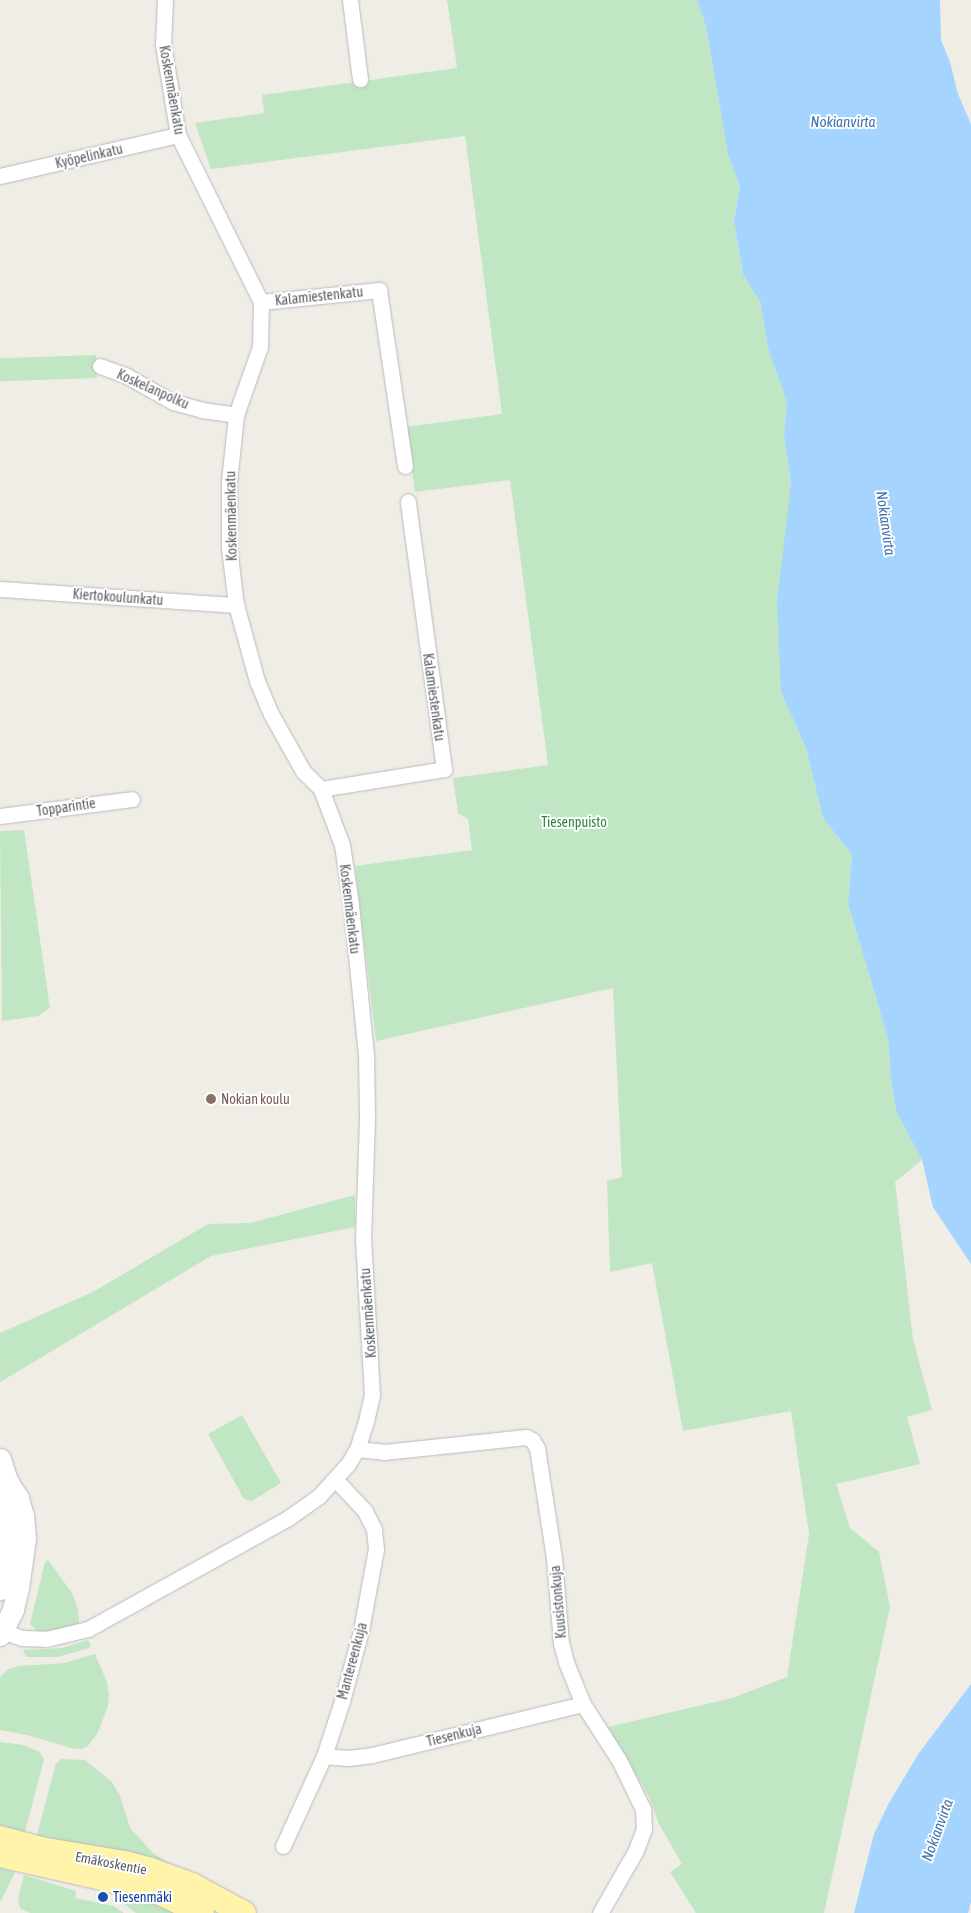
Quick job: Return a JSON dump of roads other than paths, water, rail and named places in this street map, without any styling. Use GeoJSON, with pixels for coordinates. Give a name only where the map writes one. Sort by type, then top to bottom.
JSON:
{"type":"FeatureCollection","features":[{"type":"Feature","properties":{"kind":"main road"},"geometry":{"type":"LineString","coordinates":[[0,1459],[7,1481],[18,1498],[23,1516],[25,1538],[13,1609],[1,1632]]}},
{"type":"Feature","properties":{"kind":"main road"},"geometry":{"type":"LineString","coordinates":[[0,1588],[7,1558],[7,1481]]}},
{"type":"Feature","properties":{"kind":"main road","name":"Emäkoskentie"},"geometry":{"type":"LineString","coordinates":[[0,1838],[50,1851],[125,1863],[148,1869],[192,1886],[244,1913]]}},
{"type":"Feature","properties":{"kind":"main road","name":"Emäkoskentie"},"geometry":{"type":"LineString","coordinates":[[0,1856],[138,1886],[162,1894],[202,1913]]}},
{"type":"Feature","properties":{"kind":"street","name":"Koskenmäenkatu"},"geometry":{"type":"LineString","coordinates":[[1,1632],[22,1638],[46,1639],[88,1629],[288,1518],[319,1496],[336,1480],[357,1448],[372,1395],[363,1239],[367,1116],[366,1055],[351,904],[342,845],[322,789],[303,771],[271,714],[257,681],[236,605],[229,547],[229,481],[236,415],[260,347],[261,302],[178,135],[163,44],[165,0]]}},
{"type":"Feature","properties":{"kind":"street"},"geometry":{"type":"LineString","coordinates":[[350,0],[360,79]]}},
{"type":"Feature","properties":{"kind":"street","name":"Kyöpelinkatu"},"geometry":{"type":"LineString","coordinates":[[0,176],[178,135]]}},
{"type":"Feature","properties":{"kind":"street","name":"Kalamiestenkatu"},"geometry":{"type":"LineString","coordinates":[[261,302],[379,290],[405,466]]}},
{"type":"Feature","properties":{"kind":"street","name":"Koskelanpolku"},"geometry":{"type":"LineString","coordinates":[[100,366],[125,376],[174,402],[202,410],[236,415]]}},
{"type":"Feature","properties":{"kind":"street","name":"Kalamiestenkatu"},"geometry":{"type":"LineString","coordinates":[[322,789],[444,769],[408,501]]}},
{"type":"Feature","properties":{"kind":"street","name":"Kiertokoulunkatu"},"geometry":{"type":"LineString","coordinates":[[0,589],[236,605]]}},
{"type":"Feature","properties":{"kind":"street","name":"Topparintie"},"geometry":{"type":"LineString","coordinates":[[0,816],[132,798]]}},
{"type":"Feature","properties":{"kind":"street","name":"Kuusistonkuja"},"geometry":{"type":"LineString","coordinates":[[357,1448],[384,1452],[526,1437],[532,1440],[537,1448],[554,1558],[561,1643],[583,1704],[619,1760],[643,1809],[644,1829],[635,1852],[600,1913]]}},
{"type":"Feature","properties":{"kind":"street","name":"Mantereenkuja"},"geometry":{"type":"LineString","coordinates":[[283,1846],[324,1756],[362,1630],[376,1548],[374,1529],[365,1511],[336,1480]]}},
{"type":"Feature","properties":{"kind":"street","name":"Tiesenkuja"},"geometry":{"type":"LineString","coordinates":[[324,1756],[348,1758],[372,1755],[583,1704]]}},
{"type":"Feature","properties":{"kind":"water","name":"Nokianvirta"},"geometry":{"type":"Polygon","coordinates":[[[697,0],[940,0],[941,40],[950,62],[958,94],[971,124],[971,1264],[933,1207],[922,1160],[896,1111],[891,1080],[888,1038],[848,904],[852,855],[823,818],[806,748],[781,692],[777,603],[791,483],[784,436],[787,402],[769,352],[760,301],[743,275],[734,220],[740,187],[728,154],[706,27],[697,0]]]}},
{"type":"Feature","properties":{"kind":"water","name":"Nokianvirta"},"geometry":{"type":"Polygon","coordinates":[[[971,1684],[971,1902],[968,1913],[854,1913],[874,1834],[889,1803],[919,1753],[971,1684]]]}},
{"type":"Feature","properties":{"kind":"place","name":"Nokian koulu"},"geometry":{"type":"Point","coordinates":[211,1099]}},
{"type":"Feature","properties":{"kind":"place","name":"Tiesenmäki"},"geometry":{"type":"Point","coordinates":[103,1897]}},
{"type":"Feature","properties":{"kind":"park label","name":"Tiesenpuisto"},"geometry":{"type":"Point","coordinates":[574,822]}}]}
